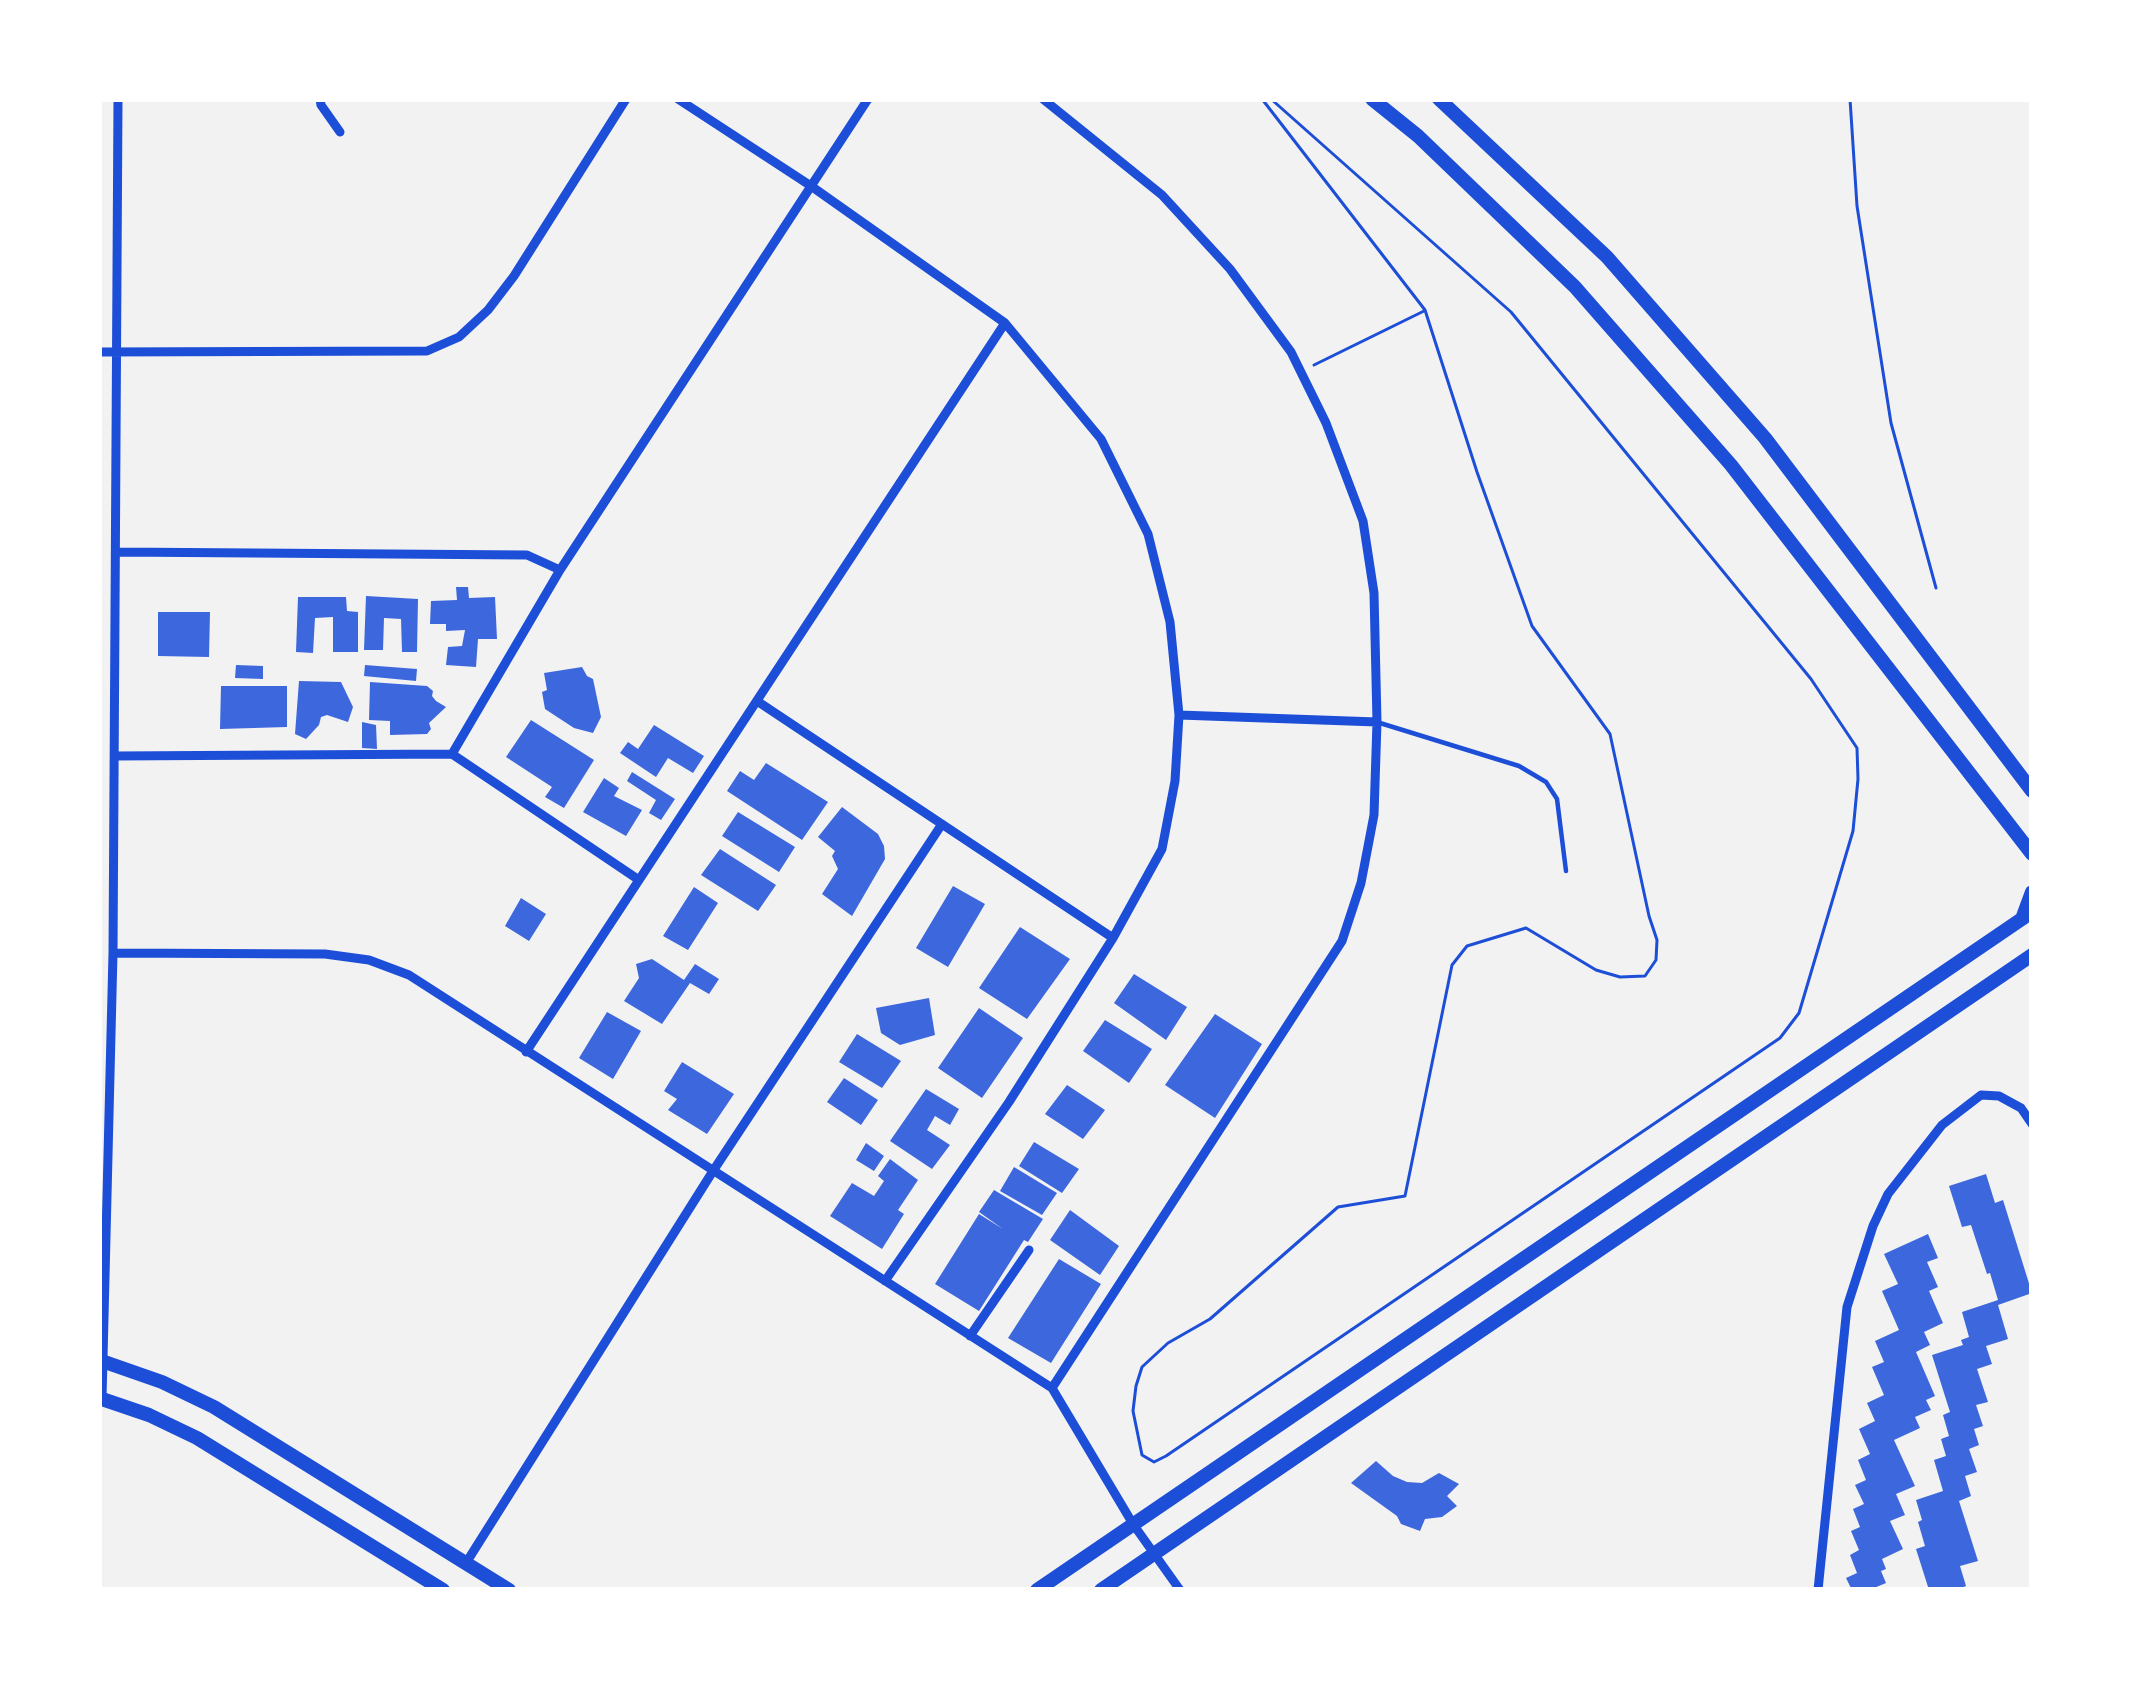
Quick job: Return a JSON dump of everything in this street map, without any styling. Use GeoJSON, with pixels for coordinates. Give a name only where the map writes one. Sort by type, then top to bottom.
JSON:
{"type":"FeatureCollection","features":[{"type":"Feature","properties":{"kind":"main road"},"geometry":{"type":"LineString","coordinates":[[1372,99],[1418,136],[1575,287],[1730,465],[2029,852]]}},
{"type":"Feature","properties":{"kind":"main road"},"geometry":{"type":"LineString","coordinates":[[1439,99],[1607,257],[1750,422],[2032,791]]}},
{"type":"Feature","properties":{"kind":"main road"},"geometry":{"type":"LineString","coordinates":[[1037,1590],[2027,916],[2032,892]]}},
{"type":"Feature","properties":{"kind":"main road"},"geometry":{"type":"LineString","coordinates":[[1101,1590],[2032,956]]}},
{"type":"Feature","properties":{"kind":"main road"},"geometry":{"type":"LineString","coordinates":[[2007,973],[2032,969]]}},
{"type":"Feature","properties":{"kind":"main road"},"geometry":{"type":"LineString","coordinates":[[102,1361],[214,1407],[509,1590]]}},
{"type":"Feature","properties":{"kind":"main road"},"geometry":{"type":"LineString","coordinates":[[100,1398],[197,1438],[442,1590]]}},
{"type":"Feature","properties":{"kind":"street"},"geometry":{"type":"LineString","coordinates":[[100,1398],[105,1102],[113,953],[118,99]]}},
{"type":"Feature","properties":{"kind":"street"},"geometry":{"type":"LineString","coordinates":[[320,99],[340,132]]}},
{"type":"Feature","properties":{"kind":"street"},"geometry":{"type":"LineString","coordinates":[[99,352],[427,351],[459,337],[514,276],[626,99]]}},
{"type":"Feature","properties":{"kind":"street"},"geometry":{"type":"LineString","coordinates":[[678,99],[1005,323],[1102,439],[1148,534],[1170,622],[1179,715],[1175,781],[1162,849],[1113,938],[1009,1102],[885,1281]]}},
{"type":"Feature","properties":{"kind":"street"},"geometry":{"type":"LineString","coordinates":[[452,754],[560,570],[868,99]]}},
{"type":"Feature","properties":{"kind":"street"},"geometry":{"type":"LineString","coordinates":[[1043,99],[1162,195],[1230,269],[1291,352],[1326,423],[1363,520],[1374,593],[1377,722],[1374,815],[1342,941],[1052,1388]]}},
{"type":"Feature","properties":{"kind":"street"},"geometry":{"type":"LineString","coordinates":[[526,1052],[1005,323]]}},
{"type":"Feature","properties":{"kind":"street"},"geometry":{"type":"LineString","coordinates":[[117,552],[527,555],[560,570]]}},
{"type":"Feature","properties":{"kind":"street"},"geometry":{"type":"LineString","coordinates":[[757,701],[1113,938]]}},
{"type":"Feature","properties":{"kind":"street"},"geometry":{"type":"LineString","coordinates":[[1179,715],[1377,722]]}},
{"type":"Feature","properties":{"kind":"street"},"geometry":{"type":"LineString","coordinates":[[99,735],[116,735]]}},
{"type":"Feature","properties":{"kind":"street"},"geometry":{"type":"LineString","coordinates":[[115,756],[452,754],[639,880]]}},
{"type":"Feature","properties":{"kind":"street"},"geometry":{"type":"LineString","coordinates":[[466,1563],[713,1171],[941,824]]}},
{"type":"Feature","properties":{"kind":"street"},"geometry":{"type":"LineString","coordinates":[[99,871],[114,871]]}},
{"type":"Feature","properties":{"kind":"street"},"geometry":{"type":"LineString","coordinates":[[113,953],[325,954],[370,960],[410,975],[1052,1388],[1133,1525],[1180,1590]]}},
{"type":"Feature","properties":{"kind":"street"},"geometry":{"type":"LineString","coordinates":[[1818,1590],[1847,1307],[1859,1262],[1888,1194],[1942,1124],[1981,1095],[1999,1096],[2021,1108],[2032,1124]]}},
{"type":"Feature","properties":{"kind":"street"},"geometry":{"type":"LineString","coordinates":[[970,1336],[1029,1250]]}},
{"type":"Feature","properties":{"kind":"lane"},"geometry":{"type":"LineString","coordinates":[[1377,722],[1519,766],[1546,782],[1557,800],[1566,872]]}},
{"type":"Feature","properties":{"kind":"path"},"geometry":{"type":"LineString","coordinates":[[1145,1458],[1133,1411],[1142,1367],[1168,1343],[1210,1319],[1339,1207],[1405,1196],[1452,964],[1467,946],[1526,928],[1596,970],[1620,977],[1646,976],[1656,960],[1657,940],[1610,734],[1532,626],[1425,310],[1262,99]]}},
{"type":"Feature","properties":{"kind":"path"},"geometry":{"type":"LineString","coordinates":[[1850,99],[1857,206],[1891,423],[1936,588]]}},
{"type":"Feature","properties":{"kind":"path"},"geometry":{"type":"LineString","coordinates":[[1300,372],[1425,310]]}},
{"type":"Feature","properties":{"kind":"building"},"geometry":{"type":"Polygon","coordinates":[[[456,587],[468,587],[469,598],[495,597],[497,639],[478,639],[476,667],[446,665],[448,647],[462,646],[465,630],[446,631],[446,624],[430,624],[431,601],[457,600],[456,587]]]}},
{"type":"Feature","properties":{"kind":"building"},"geometry":{"type":"Polygon","coordinates":[[[366,596],[418,599],[417,652],[402,652],[401,619],[384,618],[383,650],[364,650],[366,596]]]}},
{"type":"Feature","properties":{"kind":"building"},"geometry":{"type":"Polygon","coordinates":[[[298,597],[346,597],[347,611],[358,612],[358,652],[333,652],[333,617],[315,618],[313,653],[296,652],[298,597]]]}},
{"type":"Feature","properties":{"kind":"building"},"geometry":{"type":"Polygon","coordinates":[[[158,612],[210,612],[209,657],[158,656],[158,612]]]}},
{"type":"Feature","properties":{"kind":"building"},"geometry":{"type":"Polygon","coordinates":[[[236,665],[263,666],[263,679],[235,678],[236,665]]]}},
{"type":"Feature","properties":{"kind":"building"},"geometry":{"type":"Polygon","coordinates":[[[365,665],[417,669],[416,681],[364,676],[365,665]]]}},
{"type":"Feature","properties":{"kind":"building"},"geometry":{"type":"Polygon","coordinates":[[[582,667],[593,679],[601,717],[593,733],[574,728],[545,709],[542,692],[547,690],[544,673],[582,667]]]}},
{"type":"Feature","properties":{"kind":"building"},"geometry":{"type":"Polygon","coordinates":[[[299,681],[341,682],[353,707],[348,722],[327,715],[306,739],[295,734],[299,681]]]}},
{"type":"Feature","properties":{"kind":"building"},"geometry":{"type":"Polygon","coordinates":[[[370,682],[427,686],[446,707],[429,723],[427,734],[390,735],[390,721],[369,720],[370,682]]]}},
{"type":"Feature","properties":{"kind":"building"},"geometry":{"type":"Polygon","coordinates":[[[221,686],[287,686],[287,727],[220,729],[221,686]]]}},
{"type":"Feature","properties":{"kind":"building"},"geometry":{"type":"Polygon","coordinates":[[[531,720],[594,760],[564,808],[545,797],[552,787],[506,757],[531,720]]]}},
{"type":"Feature","properties":{"kind":"building"},"geometry":{"type":"Polygon","coordinates":[[[362,722],[376,725],[377,749],[362,748],[362,722]]]}},
{"type":"Feature","properties":{"kind":"building"},"geometry":{"type":"Polygon","coordinates":[[[654,725],[704,756],[693,773],[668,758],[656,777],[620,753],[628,742],[638,749],[654,725]]]}},
{"type":"Feature","properties":{"kind":"building"},"geometry":{"type":"Polygon","coordinates":[[[766,763],[828,802],[802,840],[727,791],[740,771],[754,780],[766,763]]]}},
{"type":"Feature","properties":{"kind":"building"},"geometry":{"type":"Polygon","coordinates":[[[632,772],[675,799],[661,820],[649,813],[656,800],[627,781],[632,772]]]}},
{"type":"Feature","properties":{"kind":"building"},"geometry":{"type":"Polygon","coordinates":[[[604,778],[619,788],[614,796],[642,810],[626,836],[583,812],[604,778]]]}},
{"type":"Feature","properties":{"kind":"building"},"geometry":{"type":"Polygon","coordinates":[[[842,807],[878,834],[884,846],[885,859],[852,916],[822,894],[838,869],[832,856],[835,851],[818,837],[842,807]]]}},
{"type":"Feature","properties":{"kind":"building"},"geometry":{"type":"Polygon","coordinates":[[[738,812],[795,847],[779,872],[722,836],[738,812]]]}},
{"type":"Feature","properties":{"kind":"building"},"geometry":{"type":"Polygon","coordinates":[[[720,849],[776,885],[758,911],[701,875],[720,849]]]}},
{"type":"Feature","properties":{"kind":"building"},"geometry":{"type":"Polygon","coordinates":[[[953,886],[985,904],[948,967],[916,948],[953,886]]]}},
{"type":"Feature","properties":{"kind":"building"},"geometry":{"type":"Polygon","coordinates":[[[694,887],[718,903],[688,950],[663,936],[694,887]]]}},
{"type":"Feature","properties":{"kind":"building"},"geometry":{"type":"Polygon","coordinates":[[[521,898],[546,914],[529,941],[505,926],[521,898]]]}},
{"type":"Feature","properties":{"kind":"building"},"geometry":{"type":"Polygon","coordinates":[[[1020,927],[1070,959],[1027,1019],[979,988],[1020,927]]]}},
{"type":"Feature","properties":{"kind":"building"},"geometry":{"type":"Polygon","coordinates":[[[652,959],[684,980],[695,964],[719,979],[709,994],[690,983],[662,1024],[624,1001],[639,978],[636,964],[652,959]]]}},
{"type":"Feature","properties":{"kind":"building"},"geometry":{"type":"Polygon","coordinates":[[[1134,974],[1187,1007],[1166,1040],[1114,1003],[1134,974]]]}},
{"type":"Feature","properties":{"kind":"building"},"geometry":{"type":"Polygon","coordinates":[[[929,998],[935,1035],[900,1045],[881,1033],[876,1008],[929,998]]]}},
{"type":"Feature","properties":{"kind":"building"},"geometry":{"type":"Polygon","coordinates":[[[979,1008],[1023,1038],[982,1098],[938,1068],[979,1008]]]}},
{"type":"Feature","properties":{"kind":"building"},"geometry":{"type":"Polygon","coordinates":[[[607,1012],[641,1031],[613,1079],[579,1058],[607,1012]]]}},
{"type":"Feature","properties":{"kind":"building"},"geometry":{"type":"Polygon","coordinates":[[[1215,1014],[1262,1044],[1215,1118],[1165,1085],[1215,1014]]]}},
{"type":"Feature","properties":{"kind":"building"},"geometry":{"type":"Polygon","coordinates":[[[1105,1020],[1152,1049],[1129,1083],[1083,1051],[1105,1020]]]}},
{"type":"Feature","properties":{"kind":"building"},"geometry":{"type":"Polygon","coordinates":[[[857,1034],[901,1061],[882,1088],[839,1062],[857,1034]]]}},
{"type":"Feature","properties":{"kind":"building"},"geometry":{"type":"Polygon","coordinates":[[[682,1062],[734,1094],[707,1134],[668,1110],[677,1099],[664,1091],[682,1062]]]}},
{"type":"Feature","properties":{"kind":"building"},"geometry":{"type":"Polygon","coordinates":[[[844,1078],[878,1100],[861,1125],[827,1102],[844,1078]]]}},
{"type":"Feature","properties":{"kind":"building"},"geometry":{"type":"Polygon","coordinates":[[[1067,1085],[1105,1110],[1083,1139],[1045,1114],[1067,1085]]]}},
{"type":"Feature","properties":{"kind":"building"},"geometry":{"type":"Polygon","coordinates":[[[926,1089],[959,1109],[950,1125],[935,1116],[927,1130],[950,1145],[932,1169],[890,1141],[926,1089]]]}},
{"type":"Feature","properties":{"kind":"building"},"geometry":{"type":"Polygon","coordinates":[[[1034,1142],[1079,1169],[1062,1193],[1019,1166],[1034,1142]]]}},
{"type":"Feature","properties":{"kind":"building"},"geometry":{"type":"Polygon","coordinates":[[[866,1143],[884,1156],[874,1171],[856,1160],[866,1143]]]}},
{"type":"Feature","properties":{"kind":"building"},"geometry":{"type":"Polygon","coordinates":[[[890,1159],[918,1180],[898,1210],[904,1214],[882,1249],[830,1216],[852,1183],[874,1196],[884,1181],[878,1176],[890,1159]]]}},
{"type":"Feature","properties":{"kind":"building"},"geometry":{"type":"Polygon","coordinates":[[[1014,1167],[1057,1193],[1042,1215],[1000,1191],[1014,1167]]]}},
{"type":"Feature","properties":{"kind":"building"},"geometry":{"type":"Polygon","coordinates":[[[1986,1174],[1995,1203],[2003,1200],[2032,1293],[1998,1305],[2008,1339],[1986,1346],[1992,1364],[1977,1369],[1988,1402],[1976,1405],[1983,1426],[1974,1429],[1979,1445],[1969,1449],[1977,1472],[1965,1476],[1971,1496],[1959,1501],[1978,1561],[1960,1566],[1966,1586],[1929,1590],[1916,1549],[1925,1546],[1916,1500],[1943,1491],[1934,1460],[1946,1456],[1941,1439],[1949,1436],[1943,1415],[1950,1412],[1932,1355],[1963,1345],[1961,1340],[1969,1337],[1962,1312],[1998,1300],[1971,1225],[1962,1227],[1949,1186],[1986,1174]]]}},
{"type":"Feature","properties":{"kind":"building"},"geometry":{"type":"Polygon","coordinates":[[[994,1190],[1043,1219],[1028,1242],[1024,1240],[979,1311],[935,1284],[979,1214],[1003,1229],[979,1212],[994,1190]]]}},
{"type":"Feature","properties":{"kind":"building"},"geometry":{"type":"Polygon","coordinates":[[[1070,1210],[1119,1246],[1100,1275],[1050,1240],[1070,1210]]]}},
{"type":"Feature","properties":{"kind":"building"},"geometry":{"type":"Polygon","coordinates":[[[1928,1234],[1938,1258],[1927,1262],[1938,1287],[1929,1291],[1943,1323],[1924,1332],[1930,1345],[1916,1352],[1935,1396],[1926,1400],[1931,1410],[1915,1417],[1920,1428],[1894,1440],[1915,1486],[1896,1494],[1905,1515],[1890,1521],[1903,1549],[1882,1559],[1886,1583],[1852,1590],[1846,1578],[1857,1573],[1850,1555],[1859,1550],[1851,1531],[1860,1527],[1853,1509],[1864,1504],[1855,1485],[1866,1480],[1858,1460],[1870,1454],[1859,1429],[1875,1421],[1867,1403],[1884,1395],[1872,1367],[1884,1362],[1875,1341],[1899,1330],[1882,1291],[1898,1284],[1884,1254],[1928,1234]]]}},
{"type":"Feature","properties":{"kind":"building"},"geometry":{"type":"Polygon","coordinates":[[[1059,1259],[1101,1284],[1051,1363],[1008,1338],[1059,1259]]]}},
{"type":"Feature","properties":{"kind":"building"},"geometry":{"type":"Polygon","coordinates":[[[1376,1461],[1407,1482],[1422,1483],[1439,1473],[1459,1484],[1447,1496],[1457,1506],[1442,1517],[1425,1519],[1420,1531],[1401,1524],[1397,1516],[1351,1483],[1376,1461]]]}}]}
